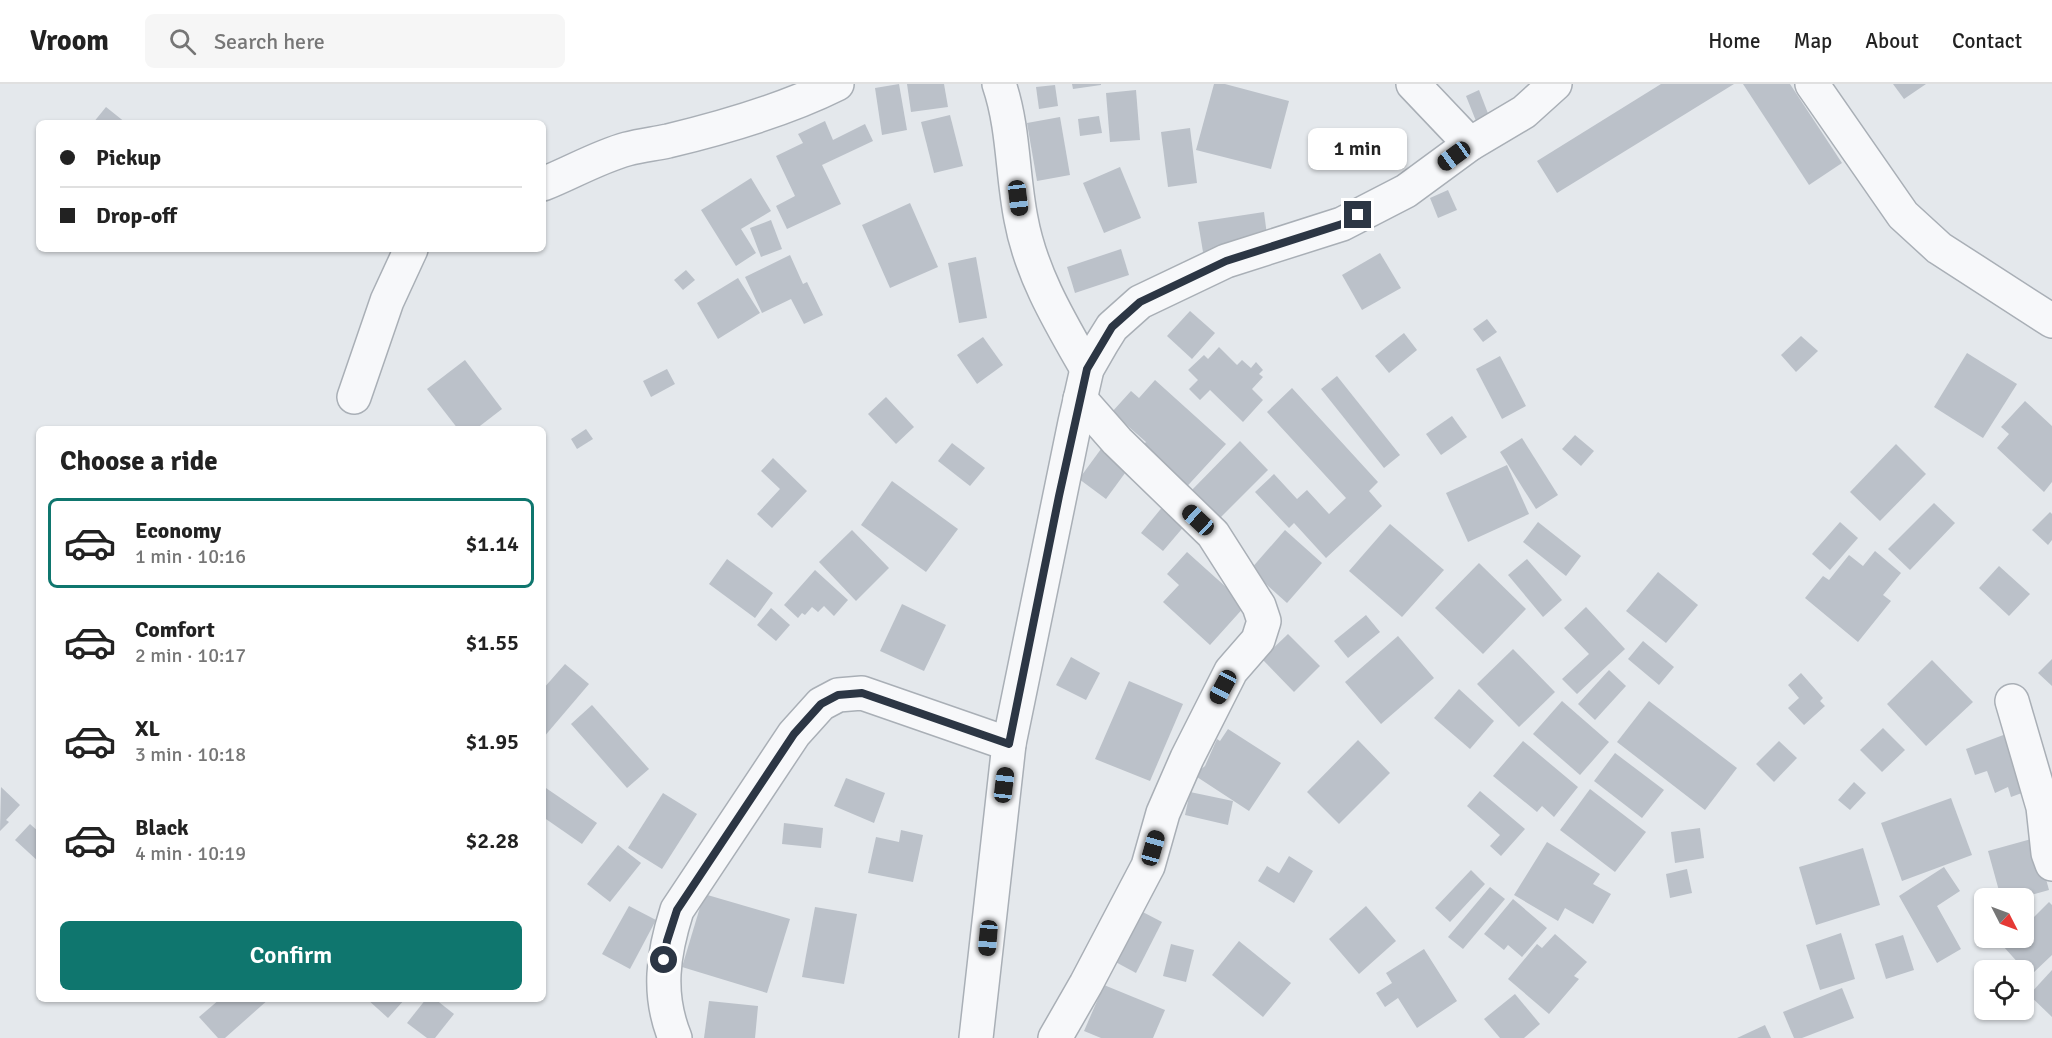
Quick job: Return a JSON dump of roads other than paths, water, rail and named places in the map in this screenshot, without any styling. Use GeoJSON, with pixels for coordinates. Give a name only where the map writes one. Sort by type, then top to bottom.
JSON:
{"type":"FeatureCollection","features":[{"type":"Feature","properties":{"kind":"street"},"geometry":{"type":"LineString","coordinates":[[546,183],[600,158],[628,149],[668,141],[792,104],[837,84]]}},
{"type":"Feature","properties":{"kind":"street"},"geometry":{"type":"LineString","coordinates":[[999,84],[1011,134],[1021,220],[1032,259],[1084,384],[1117,441],[1213,534],[1260,606],[1264,621],[1258,640],[1231,671],[1163,813],[1148,866],[1055,1038]]}},
{"type":"Feature","properties":{"kind":"street"},"geometry":{"type":"LineString","coordinates":[[1413,84],[1470,144]]}},
{"type":"Feature","properties":{"kind":"street"},"geometry":{"type":"LineString","coordinates":[[976,1038],[1009,744],[1084,384],[1112,327],[1140,302],[1226,261],[1342,224],[1406,190],[1470,144],[1524,112],[1555,84]]}},
{"type":"Feature","properties":{"kind":"street"},"geometry":{"type":"LineString","coordinates":[[1812,84],[1903,215],[1939,248],[2052,321]]}},
{"type":"Feature","properties":{"kind":"street"},"geometry":{"type":"LineString","coordinates":[[354,397],[387,301],[410,252]]}},
{"type":"Feature","properties":{"kind":"street"},"geometry":{"type":"LineString","coordinates":[[675,1038],[664,1000],[664,960],[667,941],[677,910],[794,734],[821,704],[838,695],[862,693],[1009,744]]}},
{"type":"Feature","properties":{"kind":"street"},"geometry":{"type":"LineString","coordinates":[[2012,701],[2043,807],[2048,853],[2052,864]]}}]}
